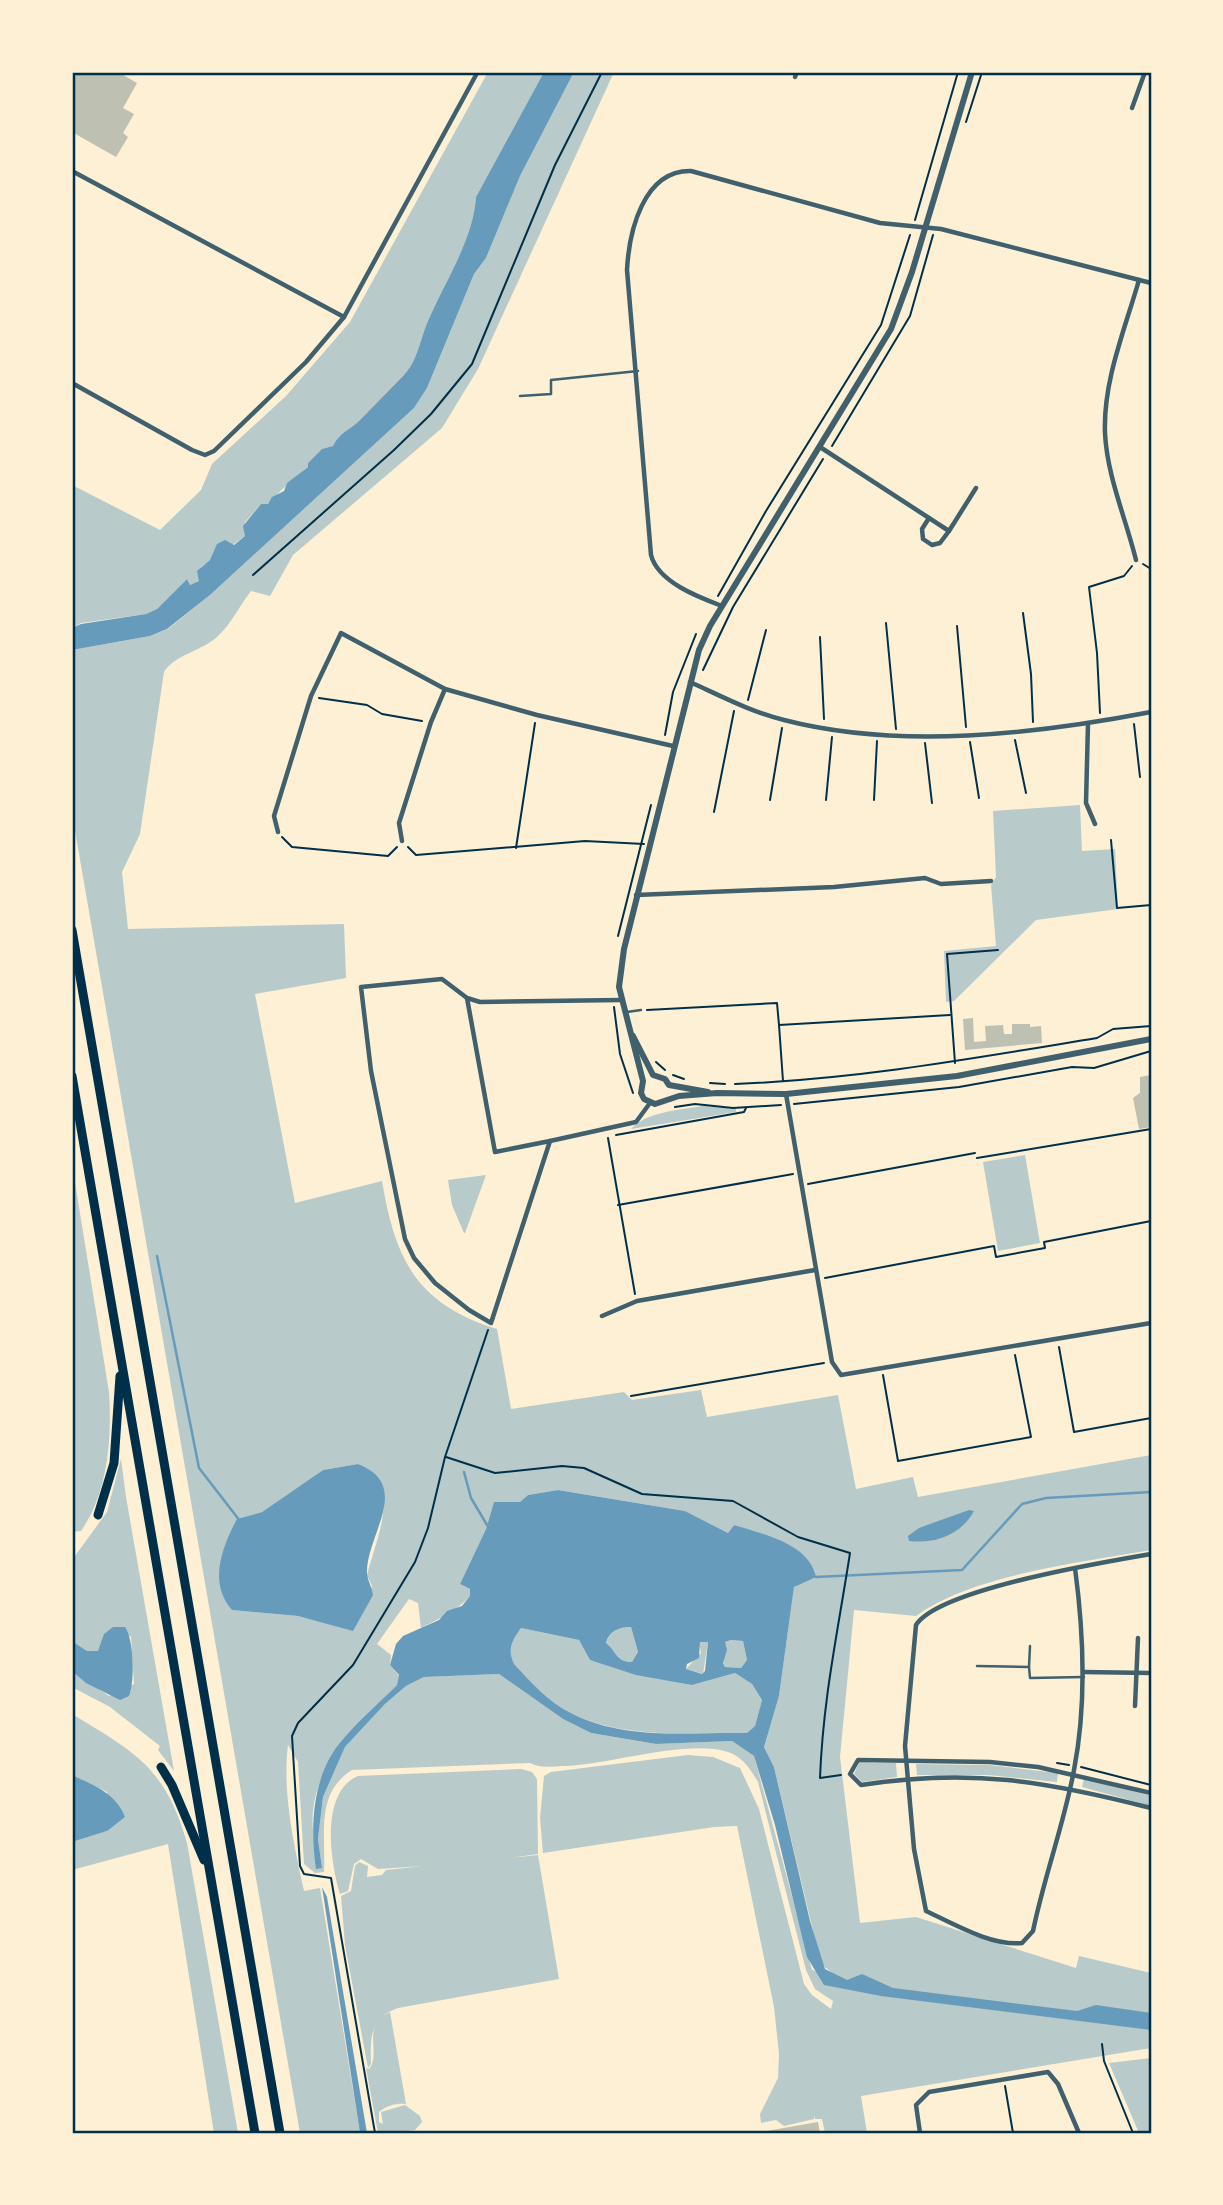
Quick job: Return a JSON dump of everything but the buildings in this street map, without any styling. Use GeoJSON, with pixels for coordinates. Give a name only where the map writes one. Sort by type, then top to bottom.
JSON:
{"type":"FeatureCollection","features":[{"type":"Feature","properties":{"kind":"highway"},"geometry":{"type":"LineString","coordinates":[[72,930],[280,2133]]}},
{"type":"Feature","properties":{"kind":"highway"},"geometry":{"type":"LineString","coordinates":[[72,1076],[256,2133]]}},
{"type":"Feature","properties":{"kind":"highway"},"geometry":{"type":"LineString","coordinates":[[98,1515],[114,1463],[121,1357]]}},
{"type":"Feature","properties":{"kind":"highway"},"geometry":{"type":"LineString","coordinates":[[161,1767],[182,1807],[211,1875]]}},
{"type":"Feature","properties":{"kind":"street"},"geometry":{"type":"LineString","coordinates":[[650,1103],[641,1093],[643,1081],[624,1013],[617,1001],[635,895],[699,650],[722,606],[890,332],[972,72]]}},
{"type":"Feature","properties":{"kind":"street"},"geometry":{"type":"LineString","coordinates":[[1132,108],[1144,72]]}},
{"type":"Feature","properties":{"kind":"street"},"geometry":{"type":"LineString","coordinates":[[72,383],[205,455],[214,451],[306,362],[344,317],[475,73]]}},
{"type":"Feature","properties":{"kind":"street"},"geometry":{"type":"LineString","coordinates":[[722,606],[677,584],[653,564],[638,371],[628,291],[628,249],[642,207],[660,181],[682,171],[691,171],[880,223],[925,228],[1151,283]]}},
{"type":"Feature","properties":{"kind":"street"},"geometry":{"type":"LineString","coordinates":[[72,172],[344,317]]}},
{"type":"Feature","properties":{"kind":"street"},"geometry":{"type":"LineString","coordinates":[[1136,560],[1113,477],[1105,433],[1109,384],[1139,280]]}},
{"type":"Feature","properties":{"kind":"street"},"geometry":{"type":"LineString","coordinates":[[820,447],[948,531]]}},
{"type":"Feature","properties":{"kind":"street"},"geometry":{"type":"LineString","coordinates":[[929,518],[922,529],[923,539],[932,545],[940,543],[976,488]]}},
{"type":"Feature","properties":{"kind":"street"},"geometry":{"type":"LineString","coordinates":[[278,832],[274,816],[311,696],[341,633],[445,689],[537,715],[673,746]]}},
{"type":"Feature","properties":{"kind":"street"},"geometry":{"type":"LineString","coordinates":[[690,682],[746,708],[784,720],[877,733],[967,735],[1014,732],[1151,712]]}},
{"type":"Feature","properties":{"kind":"street"},"geometry":{"type":"LineString","coordinates":[[402,841],[399,823],[431,722],[445,689]]}},
{"type":"Feature","properties":{"kind":"street"},"geometry":{"type":"LineString","coordinates":[[1088,723],[1086,803],[1095,824]]}},
{"type":"Feature","properties":{"kind":"street"},"geometry":{"type":"LineString","coordinates":[[635,895],[823,887],[925,877],[941,884],[991,881]]}},
{"type":"Feature","properties":{"kind":"street"},"geometry":{"type":"LineString","coordinates":[[550,1141],[491,1323],[469,1310],[435,1283],[414,1258],[405,1239],[371,1071],[361,987],[442,979],[467,998],[524,1004],[617,1001]]}},
{"type":"Feature","properties":{"kind":"street"},"geometry":{"type":"LineString","coordinates":[[467,998],[495,1152],[607,1133],[636,1122],[650,1103],[665,1100],[717,1093],[786,1094],[957,1076],[1151,1039]]}},
{"type":"Feature","properties":{"kind":"street"},"geometry":{"type":"LineString","coordinates":[[627,1024],[653,1075],[665,1079],[669,1085],[717,1093]]}},
{"type":"Feature","properties":{"kind":"street"},"geometry":{"type":"LineString","coordinates":[[643,1081],[653,1075]]}},
{"type":"Feature","properties":{"kind":"street"},"geometry":{"type":"LineString","coordinates":[[665,1100],[669,1085]]}},
{"type":"Feature","properties":{"kind":"street"},"geometry":{"type":"LineString","coordinates":[[786,1094],[832,1362],[841,1375],[882,1371],[1151,1323]]}},
{"type":"Feature","properties":{"kind":"street"},"geometry":{"type":"LineString","coordinates":[[602,1316],[637,1301],[815,1270]]}},
{"type":"Feature","properties":{"kind":"street"},"geometry":{"type":"LineString","coordinates":[[1075,1567],[1082,1620],[1083,1675],[1082,1723],[1074,1773],[1033,1931],[1022,1943],[1011,1944],[926,1911],[914,1849],[907,1761],[908,1690],[916,1625],[922,1615],[995,1588],[1075,1567],[1151,1554]]}},
{"type":"Feature","properties":{"kind":"street"},"geometry":{"type":"LineString","coordinates":[[1135,1706],[1138,1638]]}},
{"type":"Feature","properties":{"kind":"street"},"geometry":{"type":"LineString","coordinates":[[1083,1675],[1151,1673]]}},
{"type":"Feature","properties":{"kind":"street"},"geometry":{"type":"LineString","coordinates":[[1151,1793],[1074,1773],[990,1762],[858,1760],[850,1774],[861,1785],[908,1778],[991,1777],[1070,1787],[1151,1808]]}},
{"type":"Feature","properties":{"kind":"street"},"geometry":{"type":"LineString","coordinates":[[920,2133],[916,2105],[929,2092],[1048,2072],[1058,2084],[1079,2133]]}},
{"type":"Feature","properties":{"kind":"lane"},"geometry":{"type":"LineString","coordinates":[[520,396],[551,394],[551,380],[638,371]]}},
{"type":"Feature","properties":{"kind":"lane"},"geometry":{"type":"LineString","coordinates":[[624,1013],[641,1010]]}},
{"type":"Feature","properties":{"kind":"lane"},"geometry":{"type":"LineString","coordinates":[[1030,1646],[1030,1678],[1083,1675]]}},
{"type":"Feature","properties":{"kind":"lane"},"geometry":{"type":"LineString","coordinates":[[976,1666],[1029,1667]]}},
{"type":"Feature","properties":{"kind":"path"},"geometry":{"type":"LineString","coordinates":[[253,575],[394,450],[431,414],[472,364],[555,165],[602,72]]}},
{"type":"Feature","properties":{"kind":"path"},"geometry":{"type":"LineString","coordinates":[[714,603],[766,511],[881,325],[958,72]]}},
{"type":"Feature","properties":{"kind":"path"},"geometry":{"type":"LineString","coordinates":[[1100,721],[1097,653],[1089,587],[1124,576],[1136,560],[1151,569]]}},
{"type":"Feature","properties":{"kind":"path"},"geometry":{"type":"LineString","coordinates":[[1023,613],[1031,674],[1033,730]]}},
{"type":"Feature","properties":{"kind":"path"},"geometry":{"type":"LineString","coordinates":[[886,623],[896,734]]}},
{"type":"Feature","properties":{"kind":"path"},"geometry":{"type":"LineString","coordinates":[[957,626],[967,735],[979,798]]}},
{"type":"Feature","properties":{"kind":"path"},"geometry":{"type":"LineString","coordinates":[[664,744],[673,692],[699,629]]}},
{"type":"Feature","properties":{"kind":"path"},"geometry":{"type":"LineString","coordinates":[[746,708],[766,631]]}},
{"type":"Feature","properties":{"kind":"path"},"geometry":{"type":"LineString","coordinates":[[820,637],[824,727]]}},
{"type":"Feature","properties":{"kind":"path"},"geometry":{"type":"LineString","coordinates":[[311,696],[366,705],[382,714],[431,722]]}},
{"type":"Feature","properties":{"kind":"path"},"geometry":{"type":"LineString","coordinates":[[714,812],[736,703]]}},
{"type":"Feature","properties":{"kind":"path"},"geometry":{"type":"LineString","coordinates":[[516,848],[537,715]]}},
{"type":"Feature","properties":{"kind":"path"},"geometry":{"type":"LineString","coordinates":[[1133,716],[1140,777]]}},
{"type":"Feature","properties":{"kind":"path"},"geometry":{"type":"LineString","coordinates":[[771,800],[784,720]]}},
{"type":"Feature","properties":{"kind":"path"},"geometry":{"type":"LineString","coordinates":[[826,800],[834,729]]}},
{"type":"Feature","properties":{"kind":"path"},"geometry":{"type":"LineString","coordinates":[[1014,732],[1026,793]]}},
{"type":"Feature","properties":{"kind":"path"},"geometry":{"type":"LineString","coordinates":[[874,800],[877,733]]}},
{"type":"Feature","properties":{"kind":"path"},"geometry":{"type":"LineString","coordinates":[[924,735],[932,803]]}},
{"type":"Feature","properties":{"kind":"path"},"geometry":{"type":"LineString","coordinates":[[618,935],[652,803]]}},
{"type":"Feature","properties":{"kind":"path"},"geometry":{"type":"LineString","coordinates":[[278,832],[292,847],[388,856],[402,841],[416,855],[585,841],[648,844]]}},
{"type":"Feature","properties":{"kind":"path"},"geometry":{"type":"LineString","coordinates":[[1111,840],[1117,908],[1151,905]]}},
{"type":"Feature","properties":{"kind":"path"},"geometry":{"type":"LineString","coordinates":[[955,1064],[947,954],[998,950]]}},
{"type":"Feature","properties":{"kind":"path"},"geometry":{"type":"LineString","coordinates":[[617,1001],[620,1054],[632,1091]]}},
{"type":"Feature","properties":{"kind":"path"},"geometry":{"type":"LineString","coordinates":[[641,1010],[777,1003],[783,1082]]}},
{"type":"Feature","properties":{"kind":"path"},"geometry":{"type":"LineString","coordinates":[[779,1025],[950,1015]]}},
{"type":"Feature","properties":{"kind":"path"},"geometry":{"type":"LineString","coordinates":[[637,1301],[607,1133],[744,1112],[747,1107]]}},
{"type":"Feature","properties":{"kind":"path"},"geometry":{"type":"LineString","coordinates":[[977,1158],[1151,1129]]}},
{"type":"Feature","properties":{"kind":"path"},"geometry":{"type":"LineString","coordinates":[[800,1186],[975,1153]]}},
{"type":"Feature","properties":{"kind":"path"},"geometry":{"type":"LineString","coordinates":[[618,1205],[798,1174]]}},
{"type":"Feature","properties":{"kind":"path"},"geometry":{"type":"LineString","coordinates":[[817,1279],[994,1246],[996,1257],[1008,1255],[1045,1248],[1044,1242],[1151,1222]]}},
{"type":"Feature","properties":{"kind":"path"},"geometry":{"type":"LineString","coordinates":[[375,2133],[339,1931],[334,1887],[331,1878],[304,1874],[300,1866],[292,1736],[298,1723],[353,1665],[407,1577],[428,1528],[445,1457],[491,1323]]}},
{"type":"Feature","properties":{"kind":"path"},"geometry":{"type":"LineString","coordinates":[[1058,1339],[1074,1432],[1151,1418]]}},
{"type":"Feature","properties":{"kind":"path"},"geometry":{"type":"LineString","coordinates":[[882,1371],[898,1461],[1031,1437],[1014,1347]]}},
{"type":"Feature","properties":{"kind":"path"},"geometry":{"type":"LineString","coordinates":[[631,1396],[832,1362]]}},
{"type":"Feature","properties":{"kind":"path"},"geometry":{"type":"LineString","coordinates":[[445,1457],[495,1474],[562,1466],[584,1468],[642,1494],[733,1501],[798,1537],[850,1553],[827,1680],[820,1778],[850,1774]]}},
{"type":"Feature","properties":{"kind":"path"},"geometry":{"type":"LineString","coordinates":[[1102,2044],[1104,2061],[1133,2133]]}},
{"type":"Feature","properties":{"kind":"path"},"geometry":{"type":"LineString","coordinates":[[1004,2078],[1013,2133]]}},
{"type":"Feature","properties":{"kind":"shaded area"},"geometry":{"type":"Polygon","coordinates":[[[488,72],[544,72],[476,197],[470,230],[409,369],[333,446],[323,449],[308,463],[309,466],[268,504],[261,504],[245,522],[245,536],[201,567],[199,581],[190,585],[187,579],[157,609],[146,614],[81,623],[72,628],[72,485],[160,530],[201,490],[212,464],[286,396],[350,322],[488,72]]]}},
{"type":"Feature","properties":{"kind":"shaded area"},"geometry":{"type":"Polygon","coordinates":[[[574,72],[614,72],[478,369],[442,428],[293,555],[270,596],[251,591],[218,636],[175,661],[164,672],[140,834],[122,872],[128,929],[344,924],[346,978],[255,994],[295,1203],[382,1181],[394,1234],[414,1275],[428,1292],[447,1306],[469,1319],[497,1329],[511,1409],[624,1392],[632,1400],[701,1390],[707,1417],[838,1395],[856,1489],[913,1477],[918,1497],[1151,1455],[1151,1550],[1061,1565],[997,1580],[939,1602],[916,1616],[854,1610],[840,1757],[860,1923],[916,1917],[1076,1968],[1079,1956],[1151,1973],[1151,2048],[861,2096],[867,2133],[825,2133],[822,2119],[815,2119],[814,2115],[814,2119],[784,2126],[776,2120],[761,2123],[760,2114],[778,2078],[779,2054],[774,2007],[737,1826],[714,1827],[543,1853],[540,1818],[544,1776],[551,1772],[688,1755],[713,1757],[740,1768],[759,1809],[804,1984],[812,1995],[831,2009],[833,2001],[815,1989],[806,1970],[758,1782],[738,1757],[728,1752],[692,1748],[566,1766],[543,1767],[530,1763],[352,1770],[340,1779],[327,1803],[324,1872],[315,1873],[304,1864],[298,1762],[288,1745],[288,1800],[293,1837],[304,1891],[320,1888],[360,2133],[300,2133],[72,813],[72,650],[150,636],[168,629],[210,595],[414,408],[427,388],[474,274],[486,258],[520,176],[574,72]],[[358,1464],[323,1470],[262,1512],[237,1519],[232,1610],[298,1616],[353,1630],[372,1586],[367,1575],[383,1513],[380,1484],[372,1472],[358,1464]],[[558,1490],[528,1495],[520,1502],[494,1502],[486,1529],[460,1584],[470,1589],[470,1596],[466,1601],[421,1628],[418,1603],[409,1599],[377,1644],[391,1655],[390,1665],[399,1676],[397,1685],[338,1749],[318,1787],[313,1808],[313,1831],[322,1868],[318,1839],[323,1797],[345,1747],[385,1704],[406,1686],[424,1677],[499,1674],[563,1719],[591,1733],[656,1744],[732,1741],[754,1756],[812,1970],[839,1978],[821,1964],[774,1767],[764,1747],[779,1696],[794,1587],[815,1572],[800,1554],[780,1541],[734,1525],[728,1533],[685,1511],[558,1490]]]}},
{"type":"Feature","properties":{"kind":"shaded area"},"geometry":{"type":"Polygon","coordinates":[[[1080,805],[1082,851],[1115,849],[1118,909],[1036,920],[954,1001],[946,1002],[944,951],[996,946],[991,885],[996,877],[993,811],[1080,805]]]}},
{"type":"Feature","properties":{"kind":"shaded area"},"geometry":{"type":"Polygon","coordinates":[[[703,1106],[736,1109],[736,1112],[631,1129],[654,1115],[703,1106]]]}},
{"type":"Feature","properties":{"kind":"shaded area"},"geometry":{"type":"Polygon","coordinates":[[[1025,1155],[1040,1243],[998,1251],[983,1162],[1025,1155]]]}},
{"type":"Feature","properties":{"kind":"shaded area"},"geometry":{"type":"Polygon","coordinates":[[[72,1164],[110,1410],[109,1446],[103,1482],[81,1531],[72,1532],[72,1164]]]}},
{"type":"Feature","properties":{"kind":"shaded area"},"geometry":{"type":"Polygon","coordinates":[[[486,1175],[464,1233],[452,1205],[448,1180],[486,1175]]]}},
{"type":"Feature","properties":{"kind":"shaded area"},"geometry":{"type":"Polygon","coordinates":[[[121,1459],[174,1771],[158,1750],[160,1746],[110,1707],[72,1687],[72,1671],[109,1696],[134,1684],[131,1636],[102,1646],[98,1651],[87,1651],[72,1641],[72,1560],[107,1512],[121,1459]]]}},
{"type":"Feature","properties":{"kind":"shaded area"},"geometry":{"type":"Polygon","coordinates":[[[631,1627],[638,1652],[632,1662],[627,1662],[620,1659],[606,1644],[615,1631],[631,1627]]]}},
{"type":"Feature","properties":{"kind":"shaded area"},"geometry":{"type":"Polygon","coordinates":[[[521,1628],[579,1640],[590,1660],[692,1685],[735,1673],[752,1684],[762,1700],[755,1726],[747,1733],[658,1733],[592,1722],[563,1709],[548,1698],[514,1664],[512,1645],[521,1628]]]}},
{"type":"Feature","properties":{"kind":"shaded area"},"geometry":{"type":"Polygon","coordinates":[[[743,1641],[747,1660],[741,1668],[725,1667],[722,1658],[725,1642],[743,1641]]]}},
{"type":"Feature","properties":{"kind":"shaded area"},"geometry":{"type":"Polygon","coordinates":[[[699,1642],[708,1642],[703,1674],[686,1669],[701,1653],[699,1642]]]}},
{"type":"Feature","properties":{"kind":"shaded area"},"geometry":{"type":"Polygon","coordinates":[[[72,1714],[114,1740],[145,1765],[169,1796],[178,1817],[187,1843],[238,2133],[214,2133],[168,1844],[72,1870],[72,1842],[107,1831],[107,1792],[72,1775],[72,1714]]]}},
{"type":"Feature","properties":{"kind":"shaded area"},"geometry":{"type":"Polygon","coordinates":[[[859,1763],[896,1763],[897,1777],[862,1782],[854,1774],[859,1763]]]}},
{"type":"Feature","properties":{"kind":"shaded area"},"geometry":{"type":"Polygon","coordinates":[[[916,1764],[989,1765],[1058,1773],[1057,1782],[988,1775],[917,1775],[916,1764]]]}},
{"type":"Feature","properties":{"kind":"shaded area"},"geometry":{"type":"Polygon","coordinates":[[[521,1769],[532,1772],[537,1779],[538,1854],[509,1858],[538,1855],[559,1979],[398,2008],[389,2012],[377,2023],[374,2030],[371,2064],[368,2068],[345,1945],[341,1896],[351,1891],[355,1866],[359,1862],[368,1866],[367,1877],[382,1875],[386,1870],[424,1866],[378,1869],[361,1859],[354,1864],[348,1891],[340,1894],[331,1847],[333,1812],[338,1797],[346,1784],[358,1776],[521,1769]]]}},
{"type":"Feature","properties":{"kind":"shaded area"},"geometry":{"type":"Polygon","coordinates":[[[1084,1778],[1151,1796],[1151,1806],[1082,1787],[1084,1778]]]}},
{"type":"Feature","properties":{"kind":"shaded area"},"geometry":{"type":"Polygon","coordinates":[[[390,2012],[406,2104],[392,2105],[379,2112],[379,2122],[383,2124],[381,2112],[405,2105],[420,2116],[422,2122],[415,2130],[408,2131],[412,2133],[378,2133],[366,2068],[369,2069],[374,2055],[376,2024],[390,2012]]]}},
{"type":"Feature","properties":{"kind":"shaded area"},"geometry":{"type":"Polygon","coordinates":[[[1151,2058],[1151,2133],[1139,2133],[1109,2063],[1151,2058]]]}},
{"type":"Feature","properties":{"kind":"water"},"geometry":{"type":"Polygon","coordinates":[[[544,72],[574,72],[520,176],[486,258],[474,274],[427,388],[414,408],[210,595],[167,629],[150,636],[72,650],[72,628],[81,624],[146,614],[157,609],[187,579],[190,585],[199,581],[197,571],[210,560],[217,544],[225,540],[234,545],[245,536],[243,526],[261,504],[268,504],[272,497],[284,491],[287,483],[308,467],[308,463],[322,449],[333,446],[409,369],[464,245],[476,197],[544,72]]]}},
{"type":"Feature","properties":{"kind":"water"},"geometry":{"type":"Polygon","coordinates":[[[358,1464],[374,1473],[383,1485],[385,1498],[383,1513],[368,1559],[367,1574],[373,1595],[353,1631],[298,1616],[232,1610],[225,1599],[219,1577],[222,1553],[237,1519],[262,1512],[323,1470],[358,1464]]]}},
{"type":"Feature","properties":{"kind":"water"},"geometry":{"type":"Polygon","coordinates":[[[558,1490],[685,1511],[728,1533],[734,1525],[770,1536],[794,1548],[812,1565],[816,1577],[794,1587],[779,1696],[764,1747],[774,1767],[810,1921],[825,1969],[847,1980],[862,1974],[893,1988],[1077,2011],[1096,2005],[1151,2013],[1151,2030],[881,1996],[824,1985],[807,1957],[775,1825],[754,1756],[732,1741],[656,1744],[591,1733],[563,1719],[499,1674],[424,1677],[406,1686],[385,1704],[345,1747],[323,1797],[318,1839],[322,1868],[316,1869],[313,1837],[315,1804],[323,1772],[330,1757],[339,1744],[397,1685],[399,1675],[390,1665],[396,1644],[403,1636],[439,1620],[447,1611],[462,1606],[470,1596],[470,1589],[460,1584],[486,1529],[494,1502],[520,1502],[528,1495],[558,1490]],[[631,1627],[612,1633],[606,1643],[620,1658],[632,1662],[638,1652],[631,1627]],[[521,1628],[511,1649],[514,1664],[540,1691],[555,1704],[592,1722],[613,1728],[658,1733],[747,1733],[755,1726],[762,1700],[752,1684],[735,1673],[692,1685],[636,1675],[590,1660],[579,1640],[521,1628]],[[743,1641],[725,1642],[725,1667],[741,1668],[747,1660],[743,1641]],[[700,1642],[699,1658],[687,1664],[686,1669],[702,1674],[705,1671],[708,1642],[700,1642]]]}},
{"type":"Feature","properties":{"kind":"water"},"geometry":{"type":"Polygon","coordinates":[[[969,1510],[974,1511],[955,1532],[928,1541],[909,1541],[908,1536],[919,1528],[969,1510]]]}},
{"type":"Feature","properties":{"kind":"water"},"geometry":{"type":"Polygon","coordinates":[[[113,1627],[125,1627],[132,1651],[131,1690],[129,1696],[120,1700],[86,1683],[72,1671],[72,1641],[87,1651],[98,1651],[104,1634],[113,1627]]]}},
{"type":"Feature","properties":{"kind":"water"},"geometry":{"type":"Polygon","coordinates":[[[72,1775],[110,1796],[125,1817],[107,1831],[72,1842],[72,1775]]]}},
{"type":"Feature","properties":{"kind":"water"},"geometry":{"type":"Polygon","coordinates":[[[322,1887],[327,1897],[367,2133],[360,2133],[322,1887]]]}},
{"type":"Feature","properties":{"kind":"waterway"},"geometry":{"type":"LineString","coordinates":[[157,1256],[199,1468],[240,1521]]}},
{"type":"Feature","properties":{"kind":"waterway"},"geometry":{"type":"LineString","coordinates":[[464,1472],[471,1498],[487,1525]]}},
{"type":"Feature","properties":{"kind":"waterway"},"geometry":{"type":"LineString","coordinates":[[816,1577],[962,1570],[1022,1504],[1046,1498],[1151,1492]]}}]}
